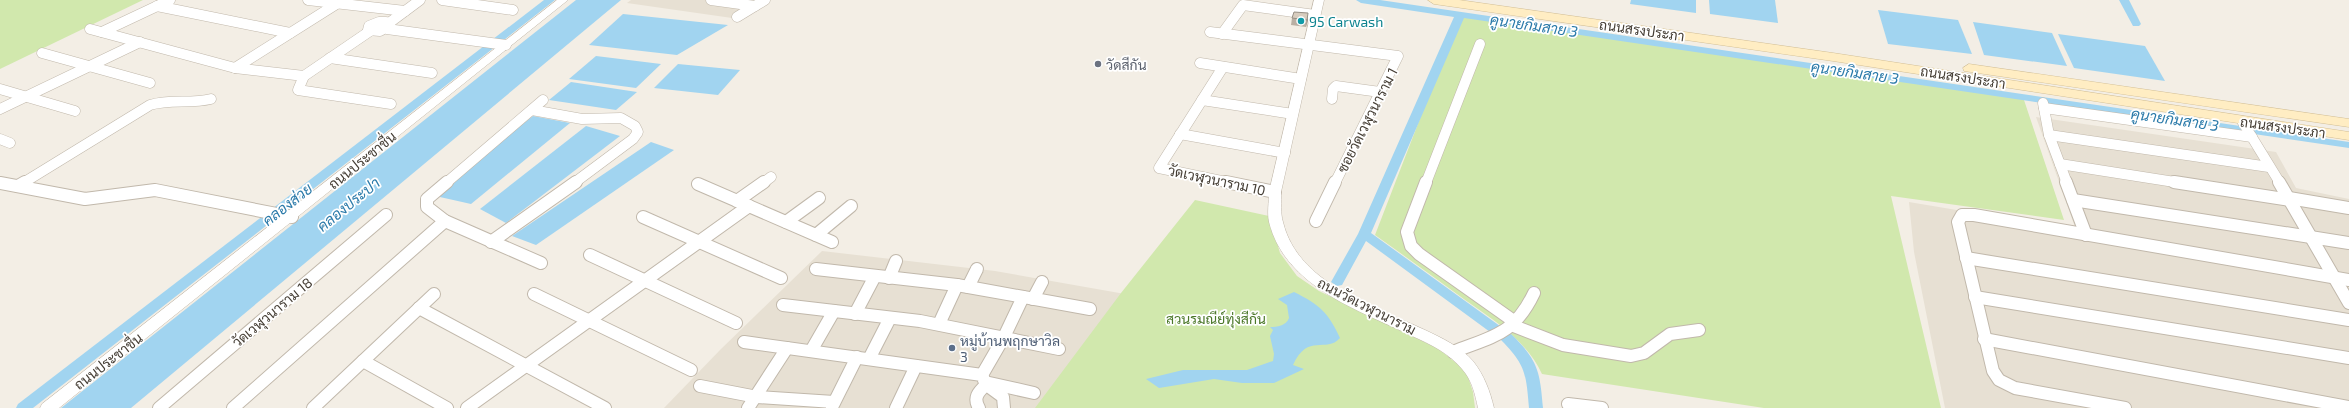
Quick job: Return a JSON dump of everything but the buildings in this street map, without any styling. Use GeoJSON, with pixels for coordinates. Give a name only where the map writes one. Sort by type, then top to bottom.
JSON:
{"type":"FeatureCollection","features":[{"type":"Feature","properties":{"kind":"main road","name":"ถนนสรงประภา"},"geometry":{"type":"LineString","coordinates":[[1434,0],[1833,52],[2349,123]]}},
{"type":"Feature","properties":{"kind":"main road","name":"ถนนสรงประภา"},"geometry":{"type":"LineString","coordinates":[[1493,0],[1833,52],[2247,129],[2349,136]]}},
{"type":"Feature","properties":{"kind":"street"},"geometry":{"type":"LineString","coordinates":[[102,32],[170,0]]}},
{"type":"Feature","properties":{"kind":"street"},"geometry":{"type":"LineString","coordinates":[[308,0],[405,11]]}},
{"type":"Feature","properties":{"kind":"street"},"geometry":{"type":"LineString","coordinates":[[388,26],[420,0]]}},
{"type":"Feature","properties":{"kind":"street"},"geometry":{"type":"LineString","coordinates":[[442,0],[513,10]]}},
{"type":"Feature","properties":{"kind":"street","name":"ถนนประชาชื่น"},"geometry":{"type":"LineString","coordinates":[[48,408],[292,217],[563,0]]}},
{"type":"Feature","properties":{"kind":"street"},"geometry":{"type":"LineString","coordinates":[[711,0],[755,6]]}},
{"type":"Feature","properties":{"kind":"street"},"geometry":{"type":"LineString","coordinates":[[737,17],[765,0]]}},
{"type":"Feature","properties":{"kind":"street","name":"ถนนวัดเวฬุวนาราม"},"geometry":{"type":"LineString","coordinates":[[1319,0],[1275,192],[1276,222],[1284,244],[1301,268],[1322,285],[1453,352],[1472,370],[1482,390],[1486,408]]}},
{"type":"Feature","properties":{"kind":"street"},"geometry":{"type":"LineString","coordinates":[[235,68],[338,3]]}},
{"type":"Feature","properties":{"kind":"street"},"geometry":{"type":"LineString","coordinates":[[1222,34],[1243,5],[1315,15]]}},
{"type":"Feature","properties":{"kind":"street"},"geometry":{"type":"LineString","coordinates":[[158,6],[290,34]]}},
{"type":"Feature","properties":{"kind":"street"},"geometry":{"type":"LineString","coordinates":[[391,104],[298,90],[304,76],[370,31],[388,26],[505,45]]}},
{"type":"Feature","properties":{"kind":"street"},"geometry":{"type":"LineString","coordinates":[[90,29],[235,68],[304,76]]}},
{"type":"Feature","properties":{"kind":"street"},"geometry":{"type":"LineString","coordinates":[[1210,32],[1309,44]]}},
{"type":"Feature","properties":{"kind":"street"},"geometry":{"type":"LineString","coordinates":[[0,109],[140,42]]}},
{"type":"Feature","properties":{"kind":"street","name":"ซอยวัดเวฬุวนาราม 1"},"geometry":{"type":"LineString","coordinates":[[1309,44],[1398,56],[1316,221]]}},
{"type":"Feature","properties":{"kind":"street"},"geometry":{"type":"LineString","coordinates":[[1480,44],[1407,232],[1411,246],[1419,254],[1511,325],[1531,335],[1568,348],[1601,354],[1636,356],[1652,349],[1661,339],[1676,332],[1699,330]]}},
{"type":"Feature","properties":{"kind":"street"},"geometry":{"type":"LineString","coordinates":[[42,53],[150,83]]}},
{"type":"Feature","properties":{"kind":"street"},"geometry":{"type":"LineString","coordinates":[[330,58],[432,73]]}},
{"type":"Feature","properties":{"kind":"street"},"geometry":{"type":"LineString","coordinates":[[1200,64],[1302,78]]}},
{"type":"Feature","properties":{"kind":"street","name":"วัดเวฬุวนาราม 10"},"geometry":{"type":"LineString","coordinates":[[1223,67],[1159,168],[1275,192]]}},
{"type":"Feature","properties":{"kind":"street"},"geometry":{"type":"LineString","coordinates":[[1332,99],[1333,89],[1336,86],[1380,92]]}},
{"type":"Feature","properties":{"kind":"street"},"geometry":{"type":"LineString","coordinates":[[0,89],[75,111]]}},
{"type":"Feature","properties":{"kind":"street"},"geometry":{"type":"LineString","coordinates":[[18,186],[150,104],[167,100],[194,103],[211,99]]}},
{"type":"Feature","properties":{"kind":"street"},"geometry":{"type":"LineString","coordinates":[[541,263],[491,242],[445,220],[427,207],[427,199],[543,100]]}},
{"type":"Feature","properties":{"kind":"street"},"geometry":{"type":"LineString","coordinates":[[1202,100],[1294,114]]}},
{"type":"Feature","properties":{"kind":"street"},"geometry":{"type":"LineString","coordinates":[[2086,235],[2049,135],[2043,105],[2247,129],[2313,238],[2349,303]]}},
{"type":"Feature","properties":{"kind":"street"},"geometry":{"type":"LineString","coordinates":[[491,242],[610,157],[633,139],[638,132],[635,126],[620,118],[582,119],[532,110]]}},
{"type":"Feature","properties":{"kind":"street"},"geometry":{"type":"LineString","coordinates":[[1180,134],[1285,152]]}},
{"type":"Feature","properties":{"kind":"street"},"geometry":{"type":"LineString","coordinates":[[2049,135],[2269,167]]}},
{"type":"Feature","properties":{"kind":"street"},"geometry":{"type":"LineString","coordinates":[[0,139],[10,143]]}},
{"type":"Feature","properties":{"kind":"street"},"geometry":{"type":"LineString","coordinates":[[2060,164],[2349,208]]}},
{"type":"Feature","properties":{"kind":"street"},"geometry":{"type":"LineString","coordinates":[[737,201],[771,178]]}},
{"type":"Feature","properties":{"kind":"street"},"geometry":{"type":"LineString","coordinates":[[0,182],[85,199],[155,190],[292,217]]}},
{"type":"Feature","properties":{"kind":"street"},"geometry":{"type":"LineString","coordinates":[[698,184],[832,242]]}},
{"type":"Feature","properties":{"kind":"street"},"geometry":{"type":"LineString","coordinates":[[786,222],[819,198]]}},
{"type":"Feature","properties":{"kind":"street"},"geometry":{"type":"LineString","coordinates":[[2073,200],[2349,243]]}},
{"type":"Feature","properties":{"kind":"street"},"geometry":{"type":"LineString","coordinates":[[467,408],[591,321],[749,206]]}},
{"type":"Feature","properties":{"kind":"street"},"geometry":{"type":"LineString","coordinates":[[816,235],[851,206]]}},
{"type":"Feature","properties":{"kind":"street","name":"วัดเวฬุวนาราม 18"},"geometry":{"type":"LineString","coordinates":[[159,408],[386,215]]}},
{"type":"Feature","properties":{"kind":"street"},"geometry":{"type":"LineString","coordinates":[[2125,408],[2010,385],[2000,380],[1993,371],[1984,339],[1958,222],[1962,215],[1974,215],[2349,280]]}},
{"type":"Feature","properties":{"kind":"street"},"geometry":{"type":"LineString","coordinates":[[643,217],[780,278]]}},
{"type":"Feature","properties":{"kind":"street"},"geometry":{"type":"LineString","coordinates":[[233,408],[445,220]]}},
{"type":"Feature","properties":{"kind":"street"},"geometry":{"type":"LineString","coordinates":[[590,255],[736,323]]}},
{"type":"Feature","properties":{"kind":"street"},"geometry":{"type":"LineString","coordinates":[[1966,258],[2349,320]]}},
{"type":"Feature","properties":{"kind":"street"},"geometry":{"type":"LineString","coordinates":[[889,278],[896,261]]}},
{"type":"Feature","properties":{"kind":"street"},"geometry":{"type":"LineString","coordinates":[[816,269],[963,286],[1090,309]]}},
{"type":"Feature","properties":{"kind":"street"},"geometry":{"type":"LineString","coordinates":[[939,324],[963,286],[977,269]]}},
{"type":"Feature","properties":{"kind":"street"},"geometry":{"type":"LineString","coordinates":[[855,314],[875,276]]}},
{"type":"Feature","properties":{"kind":"street"},"geometry":{"type":"LineString","coordinates":[[979,408],[976,403],[976,395],[1004,337],[1028,298],[1042,282]]}},
{"type":"Feature","properties":{"kind":"street"},"geometry":{"type":"LineString","coordinates":[[1453,352],[1486,340],[1511,325],[1521,317],[1534,293]]}},
{"type":"Feature","properties":{"kind":"street"},"geometry":{"type":"LineString","coordinates":[[313,408],[434,294]]}},
{"type":"Feature","properties":{"kind":"street"},"geometry":{"type":"LineString","coordinates":[[534,294],[691,370]]}},
{"type":"Feature","properties":{"kind":"street"},"geometry":{"type":"LineString","coordinates":[[1975,297],[2349,358]]}},
{"type":"Feature","properties":{"kind":"street"},"geometry":{"type":"LineString","coordinates":[[783,305],[939,324],[1004,337],[1012,341],[1059,349]]}},
{"type":"Feature","properties":{"kind":"street"},"geometry":{"type":"LineString","coordinates":[[419,308],[605,408]]}},
{"type":"Feature","properties":{"kind":"street"},"geometry":{"type":"LineString","coordinates":[[812,351],[834,311]]}},
{"type":"Feature","properties":{"kind":"street"},"geometry":{"type":"LineString","coordinates":[[700,386],[757,397],[833,405],[890,318]]}},
{"type":"Feature","properties":{"kind":"street"},"geometry":{"type":"LineString","coordinates":[[1984,339],[2349,407]]}},
{"type":"Feature","properties":{"kind":"street"},"geometry":{"type":"LineString","coordinates":[[744,342],[916,366],[1034,393]]}},
{"type":"Feature","properties":{"kind":"street"},"geometry":{"type":"LineString","coordinates":[[748,408],[757,397],[787,348]]}},
{"type":"Feature","properties":{"kind":"street"},"geometry":{"type":"LineString","coordinates":[[363,361],[447,408]]}},
{"type":"Feature","properties":{"kind":"street"},"geometry":{"type":"LineString","coordinates":[[896,408],[916,366]]}},
{"type":"Feature","properties":{"kind":"street"},"geometry":{"type":"LineString","coordinates":[[984,381],[1002,395],[1005,404],[1004,408]]}},
{"type":"Feature","properties":{"kind":"street"},"geometry":{"type":"LineString","coordinates":[[1568,404],[1602,408]]}},
{"type":"Feature","properties":{"kind":"shaded area"},"geometry":{"type":"Polygon","coordinates":[[[631,0],[770,0],[739,19],[627,3],[631,0]]]}},
{"type":"Feature","properties":{"kind":"shaded area"},"geometry":{"type":"Polygon","coordinates":[[[2036,117],[2276,152],[2296,188],[2349,199],[2349,408],[1945,408],[1914,252],[1909,202],[2076,230],[2036,117]]]}},
{"type":"Feature","properties":{"kind":"shaded area"},"geometry":{"type":"Polygon","coordinates":[[[822,251],[995,271],[1125,294],[1038,408],[664,408],[720,350],[822,251]]]}},
{"type":"Feature","properties":{"kind":"green space"},"geometry":{"type":"Polygon","coordinates":[[[0,0],[143,0],[0,69],[0,0]]]}},
{"type":"Feature","properties":{"kind":"green space"},"geometry":{"type":"Polygon","coordinates":[[[1460,15],[2023,97],[2064,220],[1891,196],[1941,408],[1764,408],[1542,374],[1535,361],[1526,350],[1505,329],[1375,235],[1460,15]]]}},
{"type":"Feature","properties":{"kind":"green space","name":"สวนรมณีย์ทุ่งสีกัน"},"geometry":{"type":"Polygon","coordinates":[[[1195,200],[1269,216],[1280,253],[1297,276],[1319,291],[1439,349],[1466,371],[1473,392],[1475,408],[1035,408],[1121,293],[1195,200]]]}},
{"type":"Feature","properties":{"kind":"water","name":"คลองประปา"},"geometry":{"type":"Polygon","coordinates":[[[576,0],[621,0],[131,408],[61,408],[576,0]]]}},
{"type":"Feature","properties":{"kind":"water"},"geometry":{"type":"Polygon","coordinates":[[[1631,0],[1696,0],[1696,13],[1630,4],[1631,0]]]}},
{"type":"Feature","properties":{"kind":"water"},"geometry":{"type":"Polygon","coordinates":[[[1709,0],[1775,0],[1778,23],[1710,14],[1709,0]]]}},
{"type":"Feature","properties":{"kind":"water"},"geometry":{"type":"Polygon","coordinates":[[[1878,10],[1958,20],[1972,54],[1888,44],[1878,10]]]}},
{"type":"Feature","properties":{"kind":"water"},"geometry":{"type":"Polygon","coordinates":[[[623,14],[728,25],[677,55],[589,45],[623,14]]]}},
{"type":"Feature","properties":{"kind":"water"},"geometry":{"type":"Polygon","coordinates":[[[1973,22],[2052,33],[2067,66],[1984,55],[1973,22]]]}},
{"type":"Feature","properties":{"kind":"water"},"geometry":{"type":"Polygon","coordinates":[[[2058,34],[2145,46],[2165,81],[2074,68],[2058,34]]]}},
{"type":"Feature","properties":{"kind":"water"},"geometry":{"type":"Polygon","coordinates":[[[596,56],[661,64],[636,88],[569,79],[596,56]]]}},
{"type":"Feature","properties":{"kind":"water"},"geometry":{"type":"Polygon","coordinates":[[[678,64],[740,70],[718,95],[654,88],[678,64]]]}},
{"type":"Feature","properties":{"kind":"water"},"geometry":{"type":"Polygon","coordinates":[[[571,82],[637,92],[616,110],[549,100],[571,82]]]}},
{"type":"Feature","properties":{"kind":"water"},"geometry":{"type":"Polygon","coordinates":[[[533,116],[570,123],[471,204],[431,195],[533,116]]]}},
{"type":"Feature","properties":{"kind":"water"},"geometry":{"type":"Polygon","coordinates":[[[586,126],[620,136],[506,223],[480,209],[586,126]]]}},
{"type":"Feature","properties":{"kind":"water"},"geometry":{"type":"Polygon","coordinates":[[[651,142],[674,150],[536,245],[512,236],[651,142]]]}},
{"type":"Feature","properties":{"kind":"water"},"geometry":{"type":"Polygon","coordinates":[[[1294,292],[1317,305],[1327,315],[1340,338],[1329,344],[1311,346],[1305,349],[1293,365],[1304,369],[1274,383],[1242,383],[1214,379],[1159,388],[1146,379],[1183,370],[1247,370],[1273,361],[1274,354],[1270,336],[1273,330],[1270,327],[1284,324],[1289,318],[1287,305],[1278,299],[1294,292]]]}},
{"type":"Feature","properties":{"kind":"waterway","name":"คลองส่วย"},"geometry":{"type":"LineString","coordinates":[[23,408],[550,0]]}},
{"type":"Feature","properties":{"kind":"waterway","name":"คูนายกิมสาย 3"},"geometry":{"type":"LineString","coordinates":[[1361,0],[2349,145]]}},
{"type":"Feature","properties":{"kind":"waterway"},"geometry":{"type":"LineString","coordinates":[[2124,0],[2136,24]]}},
{"type":"Feature","properties":{"kind":"waterway"},"geometry":{"type":"LineString","coordinates":[[1364,234],[1460,15]]}},
{"type":"Feature","properties":{"kind":"waterway"},"geometry":{"type":"LineString","coordinates":[[1337,282],[1364,234]]}},
{"type":"Feature","properties":{"kind":"waterway"},"geometry":{"type":"LineString","coordinates":[[1364,234],[1506,337],[1515,346],[1531,368],[1536,408]]}},
{"type":"Feature","properties":{"kind":"place","name":"95 Carwash"},"geometry":{"type":"Point","coordinates":[1301,21]}},
{"type":"Feature","properties":{"kind":"place","name":"วัดสีกัน"},"geometry":{"type":"Point","coordinates":[1098,64]}},
{"type":"Feature","properties":{"kind":"place","name":"หมู่บ้านพฤกษาวิล 3"},"geometry":{"type":"Point","coordinates":[952,348]}}]}
